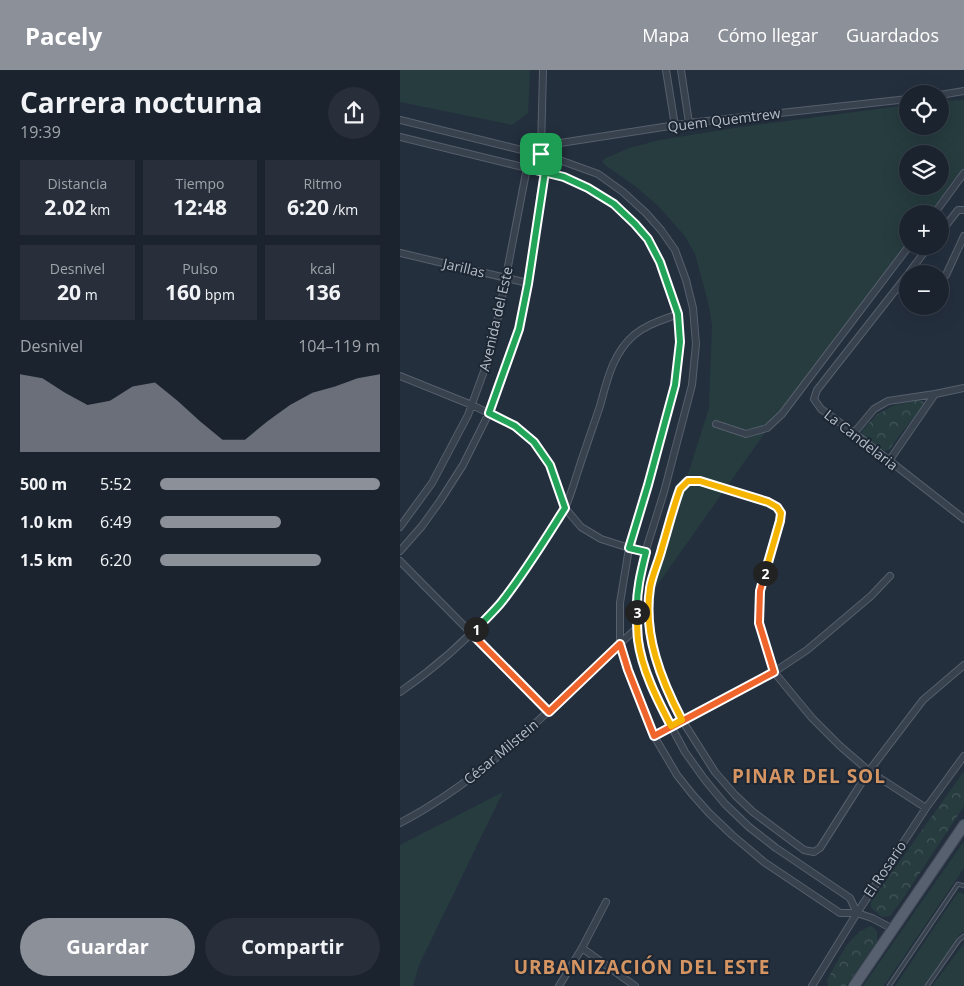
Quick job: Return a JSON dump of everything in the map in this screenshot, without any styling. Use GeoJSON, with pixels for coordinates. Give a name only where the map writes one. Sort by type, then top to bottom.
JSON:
{"type":"FeatureCollection","features":[{"type":"Feature","properties":{"kind":"main road"},"geometry":{"type":"LineString","coordinates":[[854,986],[964,825]]}},
{"type":"Feature","properties":{"kind":"street","name":"Avenida del Este"},"geometry":{"type":"LineString","coordinates":[[400,550],[422,526],[463,465],[489,413],[519,329],[528,284],[545,172],[544,155],[541,146],[543,70]]}},
{"type":"Feature","properties":{"kind":"street"},"geometry":{"type":"LineString","coordinates":[[666,70],[675,126]]}},
{"type":"Feature","properties":{"kind":"street"},"geometry":{"type":"LineString","coordinates":[[681,70],[689,123]]}},
{"type":"Feature","properties":{"kind":"street"},"geometry":{"type":"LineString","coordinates":[[949,94],[964,91]]}},
{"type":"Feature","properties":{"kind":"street","name":"Quem Quemtrew"},"geometry":{"type":"LineString","coordinates":[[541,146],[689,123],[899,100]]}},
{"type":"Feature","properties":{"kind":"street"},"geometry":{"type":"LineString","coordinates":[[400,120],[544,155],[598,174],[641,208],[661,230],[675,250],[686,280],[693,308],[696,344],[692,386],[638,586],[636,603],[637,628],[642,659],[658,700],[685,752],[725,804],[749,827],[776,848],[850,898],[857,913]]}},
{"type":"Feature","properties":{"kind":"street"},"geometry":{"type":"LineString","coordinates":[[400,137],[564,177],[588,188],[614,204],[648,239],[660,262],[678,314],[680,342],[675,385],[629,548],[620,603],[620,644],[628,670],[654,736],[677,775],[709,813],[764,862],[840,913],[857,913],[872,918],[893,929]]}},
{"type":"Feature","properties":{"kind":"street","name":"Avenida del Este"},"geometry":{"type":"LineString","coordinates":[[400,527],[432,483],[468,415],[487,363],[506,278],[530,152]]}},
{"type":"Feature","properties":{"kind":"street"},"geometry":{"type":"LineString","coordinates":[[941,205],[964,173]]}},
{"type":"Feature","properties":{"kind":"street"},"geometry":{"type":"LineString","coordinates":[[949,222],[958,210],[964,210]]}},
{"type":"Feature","properties":{"kind":"street"},"geometry":{"type":"LineString","coordinates":[[949,268],[964,236]]}},
{"type":"Feature","properties":{"kind":"street","name":"Jarillas"},"geometry":{"type":"LineString","coordinates":[[400,255],[528,284]]}},
{"type":"Feature","properties":{"kind":"street"},"geometry":{"type":"LineString","coordinates":[[716,424],[746,434],[767,428],[782,414],[902,255]]}},
{"type":"Feature","properties":{"kind":"street","name":"La Candelaria"},"geometry":{"type":"LineString","coordinates":[[899,285],[817,390],[814,399],[821,409],[964,519]]}},
{"type":"Feature","properties":{"kind":"street"},"geometry":{"type":"LineString","coordinates":[[400,692],[472,634],[516,583],[565,508],[617,355],[633,336],[651,324],[678,314]]}},
{"type":"Feature","properties":{"kind":"street"},"geometry":{"type":"LineString","coordinates":[[400,376],[472,405],[515,426],[534,442],[550,465],[565,508],[581,527],[600,539],[646,552]]}},
{"type":"Feature","properties":{"kind":"street"},"geometry":{"type":"LineString","coordinates":[[854,433],[874,409],[888,401],[964,388]]}},
{"type":"Feature","properties":{"kind":"street"},"geometry":{"type":"LineString","coordinates":[[889,461],[935,394]]}},
{"type":"Feature","properties":{"kind":"street"},"geometry":{"type":"LineString","coordinates":[[926,808],[870,771],[840,746],[812,718],[774,672],[759,623],[760,591],[781,513],[777,507],[768,502],[700,481],[688,481],[680,489],[650,588],[650,633],[656,662],[671,700],[715,772],[753,812],[804,850],[814,852],[820,848],[870,771],[923,700],[964,665]]}},
{"type":"Feature","properties":{"kind":"street"},"geometry":{"type":"LineString","coordinates":[[400,561],[549,712]]}},
{"type":"Feature","properties":{"kind":"street"},"geometry":{"type":"LineString","coordinates":[[654,736],[774,672],[807,650],[871,596],[890,576]]}},
{"type":"Feature","properties":{"kind":"street","name":"César Milstein"},"geometry":{"type":"LineString","coordinates":[[400,822],[440,799],[512,745],[637,628]]}},
{"type":"Feature","properties":{"kind":"street","name":"El Rosario"},"geometry":{"type":"LineString","coordinates":[[812,986],[926,808],[964,756]]}},
{"type":"Feature","properties":{"kind":"street"},"geometry":{"type":"LineString","coordinates":[[559,986],[582,948],[606,902]]}},
{"type":"Feature","properties":{"kind":"street"},"geometry":{"type":"LineString","coordinates":[[582,948],[635,986]]}},
{"type":"Feature","properties":{"kind":"lane"},"geometry":{"type":"LineString","coordinates":[[889,986],[958,884],[964,886]]}},
{"type":"Feature","properties":{"kind":"lane"},"geometry":{"type":"LineString","coordinates":[[927,986],[959,940],[964,936]]}},
{"type":"Feature","properties":{"kind":"green space"},"geometry":{"type":"Polygon","coordinates":[[[400,70],[530,70],[528,113],[512,125],[400,102],[400,70]]]}},
{"type":"Feature","properties":{"kind":"green space"},"geometry":{"type":"Polygon","coordinates":[[[964,100],[964,168],[949,188],[949,145],[899,145],[899,195],[943,195],[936,205],[899,205],[899,254],[781,410],[656,587],[653,584],[709,408],[712,325],[695,254],[685,236],[658,206],[602,161],[629,148],[660,140],[899,106],[899,135],[949,135],[949,101],[964,100]]]}},
{"type":"Feature","properties":{"kind":"green space"},"geometry":{"type":"Polygon","coordinates":[[[918,400],[924,402],[922,408],[889,450],[883,451],[865,439],[861,432],[876,415],[895,405],[918,400]]]}},
{"type":"Feature","properties":{"kind":"green space"},"geometry":{"type":"Polygon","coordinates":[[[964,771],[964,806],[902,900],[890,916],[882,917],[871,908],[871,902],[964,771]]]}},
{"type":"Feature","properties":{"kind":"green space"},"geometry":{"type":"Polygon","coordinates":[[[503,792],[419,965],[413,986],[400,986],[400,845],[503,792]]]}},
{"type":"Feature","properties":{"kind":"green space"},"geometry":{"type":"Polygon","coordinates":[[[964,841],[964,868],[884,986],[863,986],[964,841]]]}},
{"type":"Feature","properties":{"kind":"green space"},"geometry":{"type":"Polygon","coordinates":[[[958,892],[964,894],[964,931],[959,935],[924,986],[895,986],[958,892]]]}},
{"type":"Feature","properties":{"kind":"green space"},"geometry":{"type":"Polygon","coordinates":[[[871,926],[877,931],[877,941],[846,986],[828,986],[827,980],[850,941],[871,926]]]}},
{"type":"Feature","properties":{"kind":"green space"},"geometry":{"type":"Polygon","coordinates":[[[964,943],[964,986],[932,986],[964,943]]]}},
{"type":"Feature","properties":{"kind":"district","name":"PINAR DEL SOL"},"geometry":{"type":"Point","coordinates":[809,776]}},
{"type":"Feature","properties":{"kind":"district","name":"URBANIZACIÓN DEL ESTE"},"geometry":{"type":"Point","coordinates":[642,967]}},
{"type":"Feature","properties":{"kind":"route"},"geometry":{"type":"LineString","coordinates":[[541,154],[530,152],[527,168],[545,172],[564,177],[588,188],[614,204],[648,239],[660,262],[678,314],[680,342],[675,385],[629,548],[646,552],[636,603],[638,639],[649,679],[671,726],[682,720],[671,700],[656,662],[650,633],[649,613],[650,588],[680,489],[688,481],[700,481],[768,502],[777,507],[781,513],[760,591],[759,623],[774,672],[654,736],[628,670],[620,644],[549,712],[472,634],[516,583],[565,508],[550,465],[534,442],[515,426],[489,413],[519,329],[528,284],[545,172],[546,156],[541,154]]}}]}
